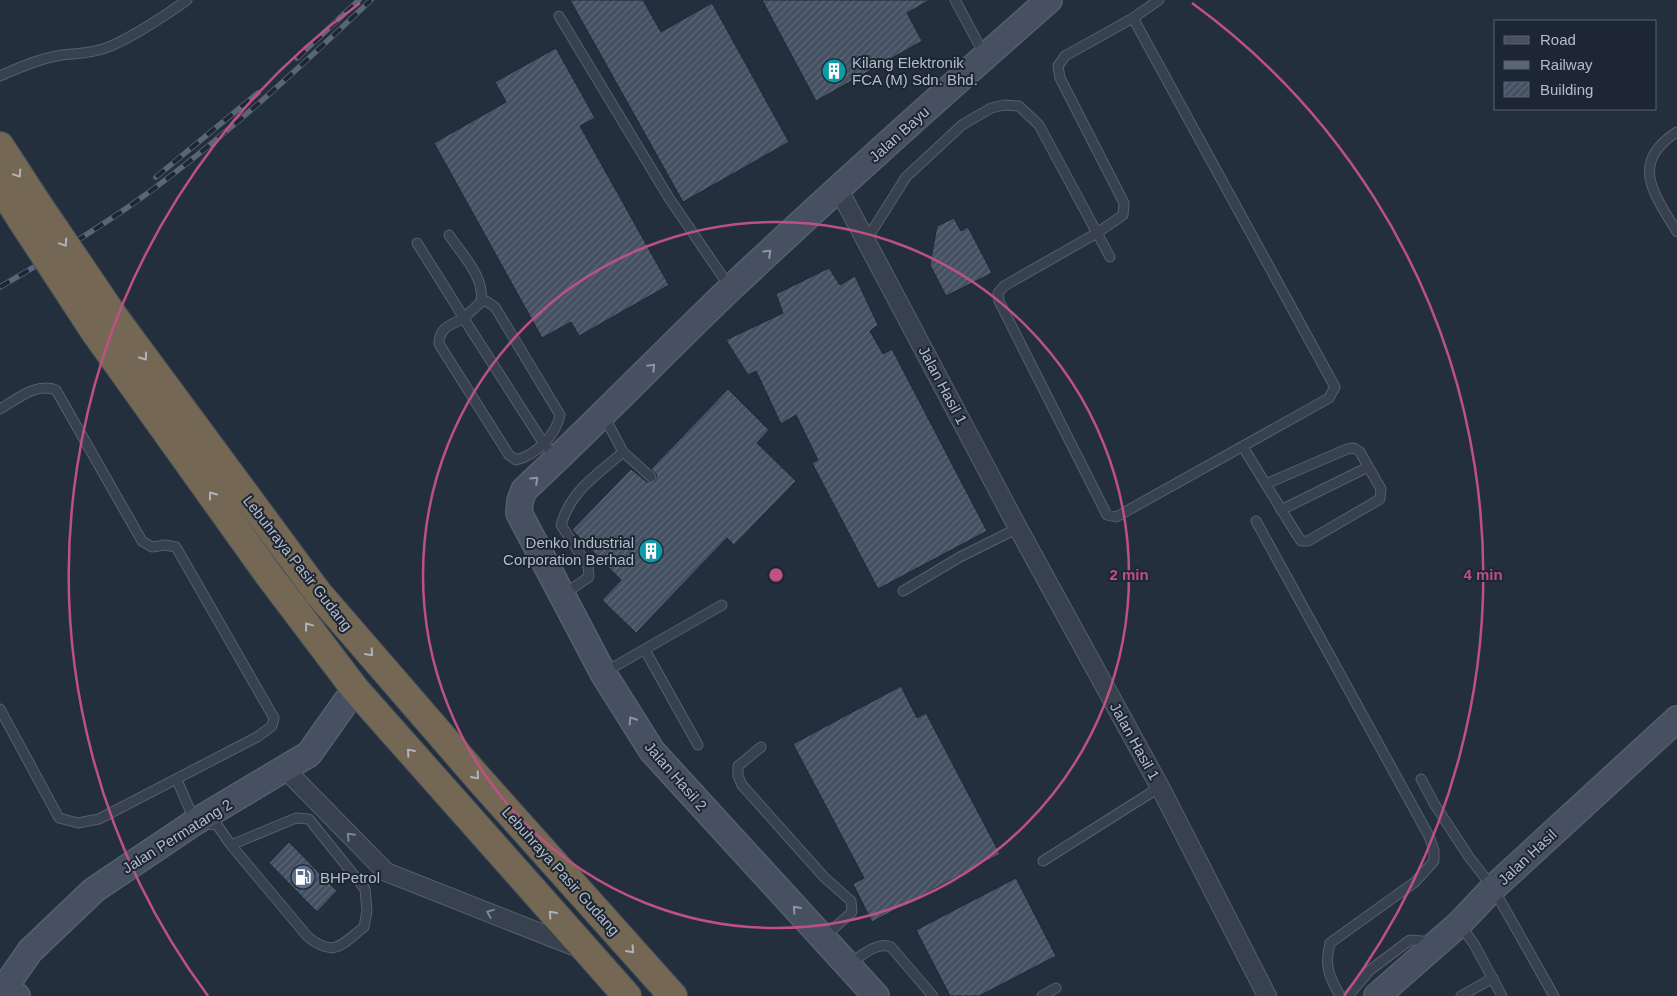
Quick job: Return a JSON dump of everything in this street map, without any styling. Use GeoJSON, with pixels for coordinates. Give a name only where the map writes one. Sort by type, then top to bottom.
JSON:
{"type":"FeatureCollection","features":[{"type":"Feature","properties":{"kind":"highway","name":"Lebuhraya Pasir Gudang"},"geometry":{"type":"LineString","coordinates":[[0,146],[28,211],[268,574],[355,689],[584,950],[627,996]]}},
{"type":"Feature","properties":{"kind":"highway","name":"Lebuhraya Pasir Gudang"},"geometry":{"type":"LineString","coordinates":[[0,186],[28,211]]}},
{"type":"Feature","properties":{"kind":"highway","name":"Lebuhraya Pasir Gudang"},"geometry":{"type":"LineString","coordinates":[[105,325],[318,593],[479,779],[673,996]]}},
{"type":"Feature","properties":{"kind":"street","name":"Jalan Bayu"},"geometry":{"type":"LineString","coordinates":[[838,188],[1050,0]]}},
{"type":"Feature","properties":{"kind":"street"},"geometry":{"type":"LineString","coordinates":[[551,452],[603,415],[731,288],[838,188]]}},
{"type":"Feature","properties":{"kind":"street","name":"Jalan Hasil 1"},"geometry":{"type":"LineString","coordinates":[[838,188],[867,239],[1018,528],[1160,787],[1267,996]]}},
{"type":"Feature","properties":{"kind":"street","name":"Jalan Hasil 2"},"geometry":{"type":"LineString","coordinates":[[551,452],[524,490],[520,501],[519,513],[603,673],[652,751],[876,996]]}},
{"type":"Feature","properties":{"kind":"street","name":"Jalan Permatang 2"},"geometry":{"type":"LineString","coordinates":[[7,992],[30,951],[94,890],[195,822],[286,770],[309,754],[355,689]]}},
{"type":"Feature","properties":{"kind":"street","name":"Jalan Hasil"},"geometry":{"type":"LineString","coordinates":[[1377,996],[1459,924],[1493,888],[1677,719]]}},
{"type":"Feature","properties":{"kind":"street"},"geometry":{"type":"LineString","coordinates":[[286,770],[386,872],[584,950]]}},
{"type":"Feature","properties":{"kind":"lane"},"geometry":{"type":"LineString","coordinates":[[0,76],[22,66],[62,55],[84,54],[111,46],[154,23],[187,0]]}},
{"type":"Feature","properties":{"kind":"lane"},"geometry":{"type":"LineString","coordinates":[[955,0],[985,56]]}},
{"type":"Feature","properties":{"kind":"lane"},"geometry":{"type":"LineString","coordinates":[[1133,18],[1335,387],[1329,398],[1120,516],[1111,517],[1105,511],[998,297],[1004,286],[1120,218],[1125,207],[1060,78],[1058,66],[1065,56],[1133,18],[1159,0]]}},
{"type":"Feature","properties":{"kind":"lane"},"geometry":{"type":"LineString","coordinates":[[559,16],[669,198],[731,288]]}},
{"type":"Feature","properties":{"kind":"lane"},"geometry":{"type":"LineString","coordinates":[[867,239],[906,177],[962,125],[991,108],[1004,105],[1019,106],[1039,125],[1110,257]]}},
{"type":"Feature","properties":{"kind":"lane"},"geometry":{"type":"LineString","coordinates":[[1677,132],[1656,150],[1649,168],[1651,187],[1677,232]]}},
{"type":"Feature","properties":{"kind":"lane"},"geometry":{"type":"LineString","coordinates":[[449,235],[481,281],[483,292],[481,302],[464,318],[443,329],[439,344],[509,455],[516,460],[551,452]]}},
{"type":"Feature","properties":{"kind":"lane"},"geometry":{"type":"LineString","coordinates":[[417,243],[551,452]]}},
{"type":"Feature","properties":{"kind":"lane"},"geometry":{"type":"LineString","coordinates":[[481,302],[489,302],[495,307],[560,412],[551,452]]}},
{"type":"Feature","properties":{"kind":"lane"},"geometry":{"type":"LineString","coordinates":[[0,409],[35,389],[47,386],[56,390],[142,541],[152,547],[165,545],[176,547],[274,718],[272,726],[262,734],[99,819],[78,823],[60,818],[0,709]]}},
{"type":"Feature","properties":{"kind":"lane"},"geometry":{"type":"LineString","coordinates":[[603,415],[623,452],[651,478]]}},
{"type":"Feature","properties":{"kind":"lane"},"geometry":{"type":"LineString","coordinates":[[1243,447],[1301,541],[1308,541],[1380,499],[1382,489],[1360,452],[1354,448],[1347,449],[1266,484]]}},
{"type":"Feature","properties":{"kind":"lane"},"geometry":{"type":"LineString","coordinates":[[561,595],[589,577],[588,566],[561,525],[566,507],[580,488],[623,452]]}},
{"type":"Feature","properties":{"kind":"lane"},"geometry":{"type":"LineString","coordinates":[[1281,510],[1368,467]]}},
{"type":"Feature","properties":{"kind":"lane"},"geometry":{"type":"LineString","coordinates":[[1256,521],[1429,836],[1434,850],[1434,861],[1415,882],[1330,943],[1326,959],[1330,977],[1340,996]]}},
{"type":"Feature","properties":{"kind":"lane"},"geometry":{"type":"LineString","coordinates":[[903,590],[960,557],[1018,528]]}},
{"type":"Feature","properties":{"kind":"lane"},"geometry":{"type":"LineString","coordinates":[[603,673],[722,605]]}},
{"type":"Feature","properties":{"kind":"lane"},"geometry":{"type":"LineString","coordinates":[[645,650],[698,745]]}},
{"type":"Feature","properties":{"kind":"lane"},"geometry":{"type":"LineString","coordinates":[[761,747],[738,766],[738,776],[742,785],[824,877],[851,901],[852,912],[822,938]]}},
{"type":"Feature","properties":{"kind":"lane"},"geometry":{"type":"LineString","coordinates":[[1421,779],[1454,835],[1493,888],[1554,996]]}},
{"type":"Feature","properties":{"kind":"lane"},"geometry":{"type":"LineString","coordinates":[[176,780],[195,822],[217,825],[231,845],[308,937],[326,949],[337,948],[364,927],[367,911],[365,889],[309,819],[296,818],[231,845]]}},
{"type":"Feature","properties":{"kind":"lane"},"geometry":{"type":"LineString","coordinates":[[1043,861],[1160,787]]}},
{"type":"Feature","properties":{"kind":"lane"},"geometry":{"type":"LineString","coordinates":[[1459,924],[1474,944],[1502,996]]}},
{"type":"Feature","properties":{"kind":"lane"},"geometry":{"type":"LineString","coordinates":[[1348,996],[1370,970],[1410,940],[1425,939],[1436,943]]}},
{"type":"Feature","properties":{"kind":"lane"},"geometry":{"type":"LineString","coordinates":[[847,965],[880,945],[886,944],[892,947],[933,996]]}},
{"type":"Feature","properties":{"kind":"lane"},"geometry":{"type":"LineString","coordinates":[[1461,996],[1493,978]]}},
{"type":"Feature","properties":{"kind":"lane"},"geometry":{"type":"LineString","coordinates":[[1042,996],[1056,988]]}},
{"type":"Feature","properties":{"kind":"building"},"geometry":{"type":"Polygon","coordinates":[[[570,0],[643,0],[661,32],[712,3],[789,142],[683,202],[570,0]]]}},
{"type":"Feature","properties":{"kind":"building","name":"Kilang Elektronik FCA (M) Sdn. Bhd."},"geometry":{"type":"Polygon","coordinates":[[[762,0],[930,0],[907,13],[922,41],[816,101],[762,0]]]}},
{"type":"Feature","properties":{"kind":"building"},"geometry":{"type":"Polygon","coordinates":[[[556,48],[595,118],[580,126],[669,285],[579,336],[571,322],[542,338],[434,143],[506,102],[495,82],[556,48]]]}},
{"type":"Feature","properties":{"kind":"building"},"geometry":{"type":"Polygon","coordinates":[[[954,218],[961,231],[968,227],[992,273],[946,296],[930,265],[937,226],[954,218]]]}},
{"type":"Feature","properties":{"kind":"building"},"geometry":{"type":"Polygon","coordinates":[[[829,268],[840,285],[855,276],[878,325],[870,331],[883,354],[892,349],[987,531],[878,589],[812,463],[818,460],[796,415],[781,424],[756,371],[748,375],[726,340],[783,313],[776,294],[829,268]]]}},
{"type":"Feature","properties":{"kind":"building"},"geometry":{"type":"Polygon","coordinates":[[[728,389],[769,430],[757,443],[796,481],[734,545],[727,538],[636,633],[602,600],[621,580],[572,530],[631,469],[647,482],[655,481],[657,475],[651,469],[728,389]]]}},
{"type":"Feature","properties":{"kind":"building"},"geometry":{"type":"Polygon","coordinates":[[[901,686],[917,718],[926,713],[1000,854],[872,922],[853,884],[864,878],[793,744],[901,686]]]}},
{"type":"Feature","properties":{"kind":"building","name":"BHPetrol"},"geometry":{"type":"Polygon","coordinates":[[[289,842],[337,891],[317,912],[269,863],[289,842]]]}},
{"type":"Feature","properties":{"kind":"building"},"geometry":{"type":"Polygon","coordinates":[[[1016,878],[1056,956],[979,996],[950,996],[916,930],[1016,878]]]}},
{"type":"Feature","properties":{"kind":"railway"},"geometry":{"type":"LineString","coordinates":[[297,58],[359,0]]}},
{"type":"Feature","properties":{"kind":"railway"},"geometry":{"type":"LineString","coordinates":[[0,287],[107,221],[141,198],[201,152],[259,103],[371,0]]}},
{"type":"Feature","properties":{"kind":"railway"},"geometry":{"type":"LineString","coordinates":[[156,177],[258,93]]}},
{"type":"Feature","properties":{"kind":"place","name":"Kilang Elektronik FCA (M) Sdn. Bhd."},"geometry":{"type":"Point","coordinates":[834,71]}},
{"type":"Feature","properties":{"kind":"place","name":"Denko Industrial Corporation Berhad"},"geometry":{"type":"Point","coordinates":[651,551]}},
{"type":"Feature","properties":{"kind":"place","name":"BHPetrol"},"geometry":{"type":"Point","coordinates":[303,877]}}]}
